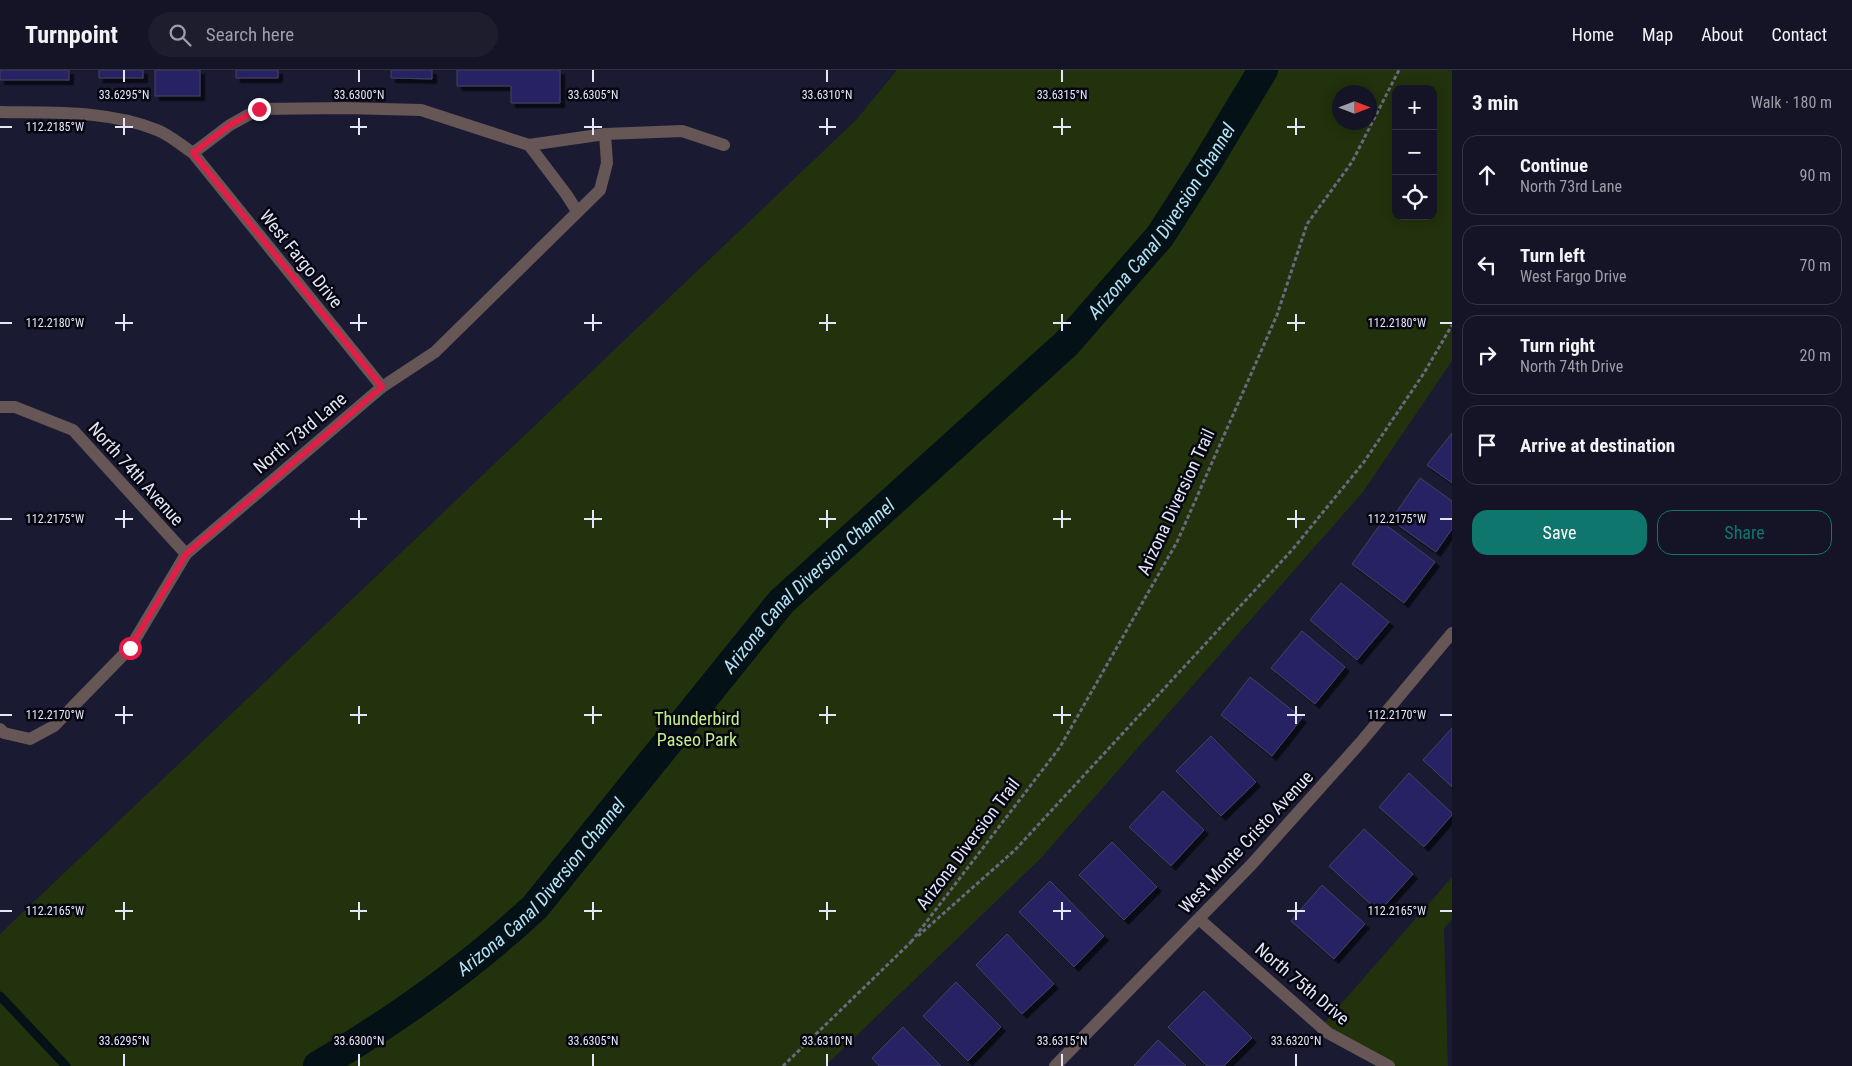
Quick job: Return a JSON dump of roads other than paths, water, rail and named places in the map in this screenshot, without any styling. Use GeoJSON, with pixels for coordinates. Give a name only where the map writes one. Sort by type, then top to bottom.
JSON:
{"type":"FeatureCollection","features":[{"type":"Feature","properties":{"kind":"street"},"geometry":{"type":"LineString","coordinates":[[193,153],[230,125],[259,109],[344,108],[421,110],[529,145],[605,134],[682,131],[724,145]]}},
{"type":"Feature","properties":{"kind":"street","name":"West Fargo Drive"},"geometry":{"type":"LineString","coordinates":[[0,112],[79,114],[119,118],[158,131],[193,153],[382,387]]}},
{"type":"Feature","properties":{"kind":"street","name":"North 73rd Lane"},"geometry":{"type":"LineString","coordinates":[[0,730],[4,733],[30,739],[54,726],[130,648],[186,554],[382,387],[436,352],[600,190],[607,163],[605,134]]}},
{"type":"Feature","properties":{"kind":"street"},"geometry":{"type":"LineString","coordinates":[[529,145],[577,211]]}},
{"type":"Feature","properties":{"kind":"street","name":"North 74th Avenue"},"geometry":{"type":"LineString","coordinates":[[0,407],[15,407],[73,430],[186,554]]}},
{"type":"Feature","properties":{"kind":"street","name":"West Monte Cristo Avenue"},"geometry":{"type":"LineString","coordinates":[[1055,1066],[1252,864],[1361,742],[1452,633]]}},
{"type":"Feature","properties":{"kind":"street","name":"North 75th Drive"},"geometry":{"type":"LineString","coordinates":[[1199,919],[1328,1032],[1389,1066]]}},
{"type":"Feature","properties":{"kind":"waterway","name":"Arizona Canal Diversion Channel"},"geometry":{"type":"LineString","coordinates":[[318,1066],[404,1012],[458,972],[535,907],[781,602],[1066,344],[1160,236],[1263,70]]}},
{"type":"Feature","properties":{"kind":"waterway"},"geometry":{"type":"LineString","coordinates":[[0,996],[66,1066]]}},
{"type":"Feature","properties":{"kind":"park label","name":"Thunderbird Paseo Park"},"geometry":{"type":"Point","coordinates":[697,730]}}]}
